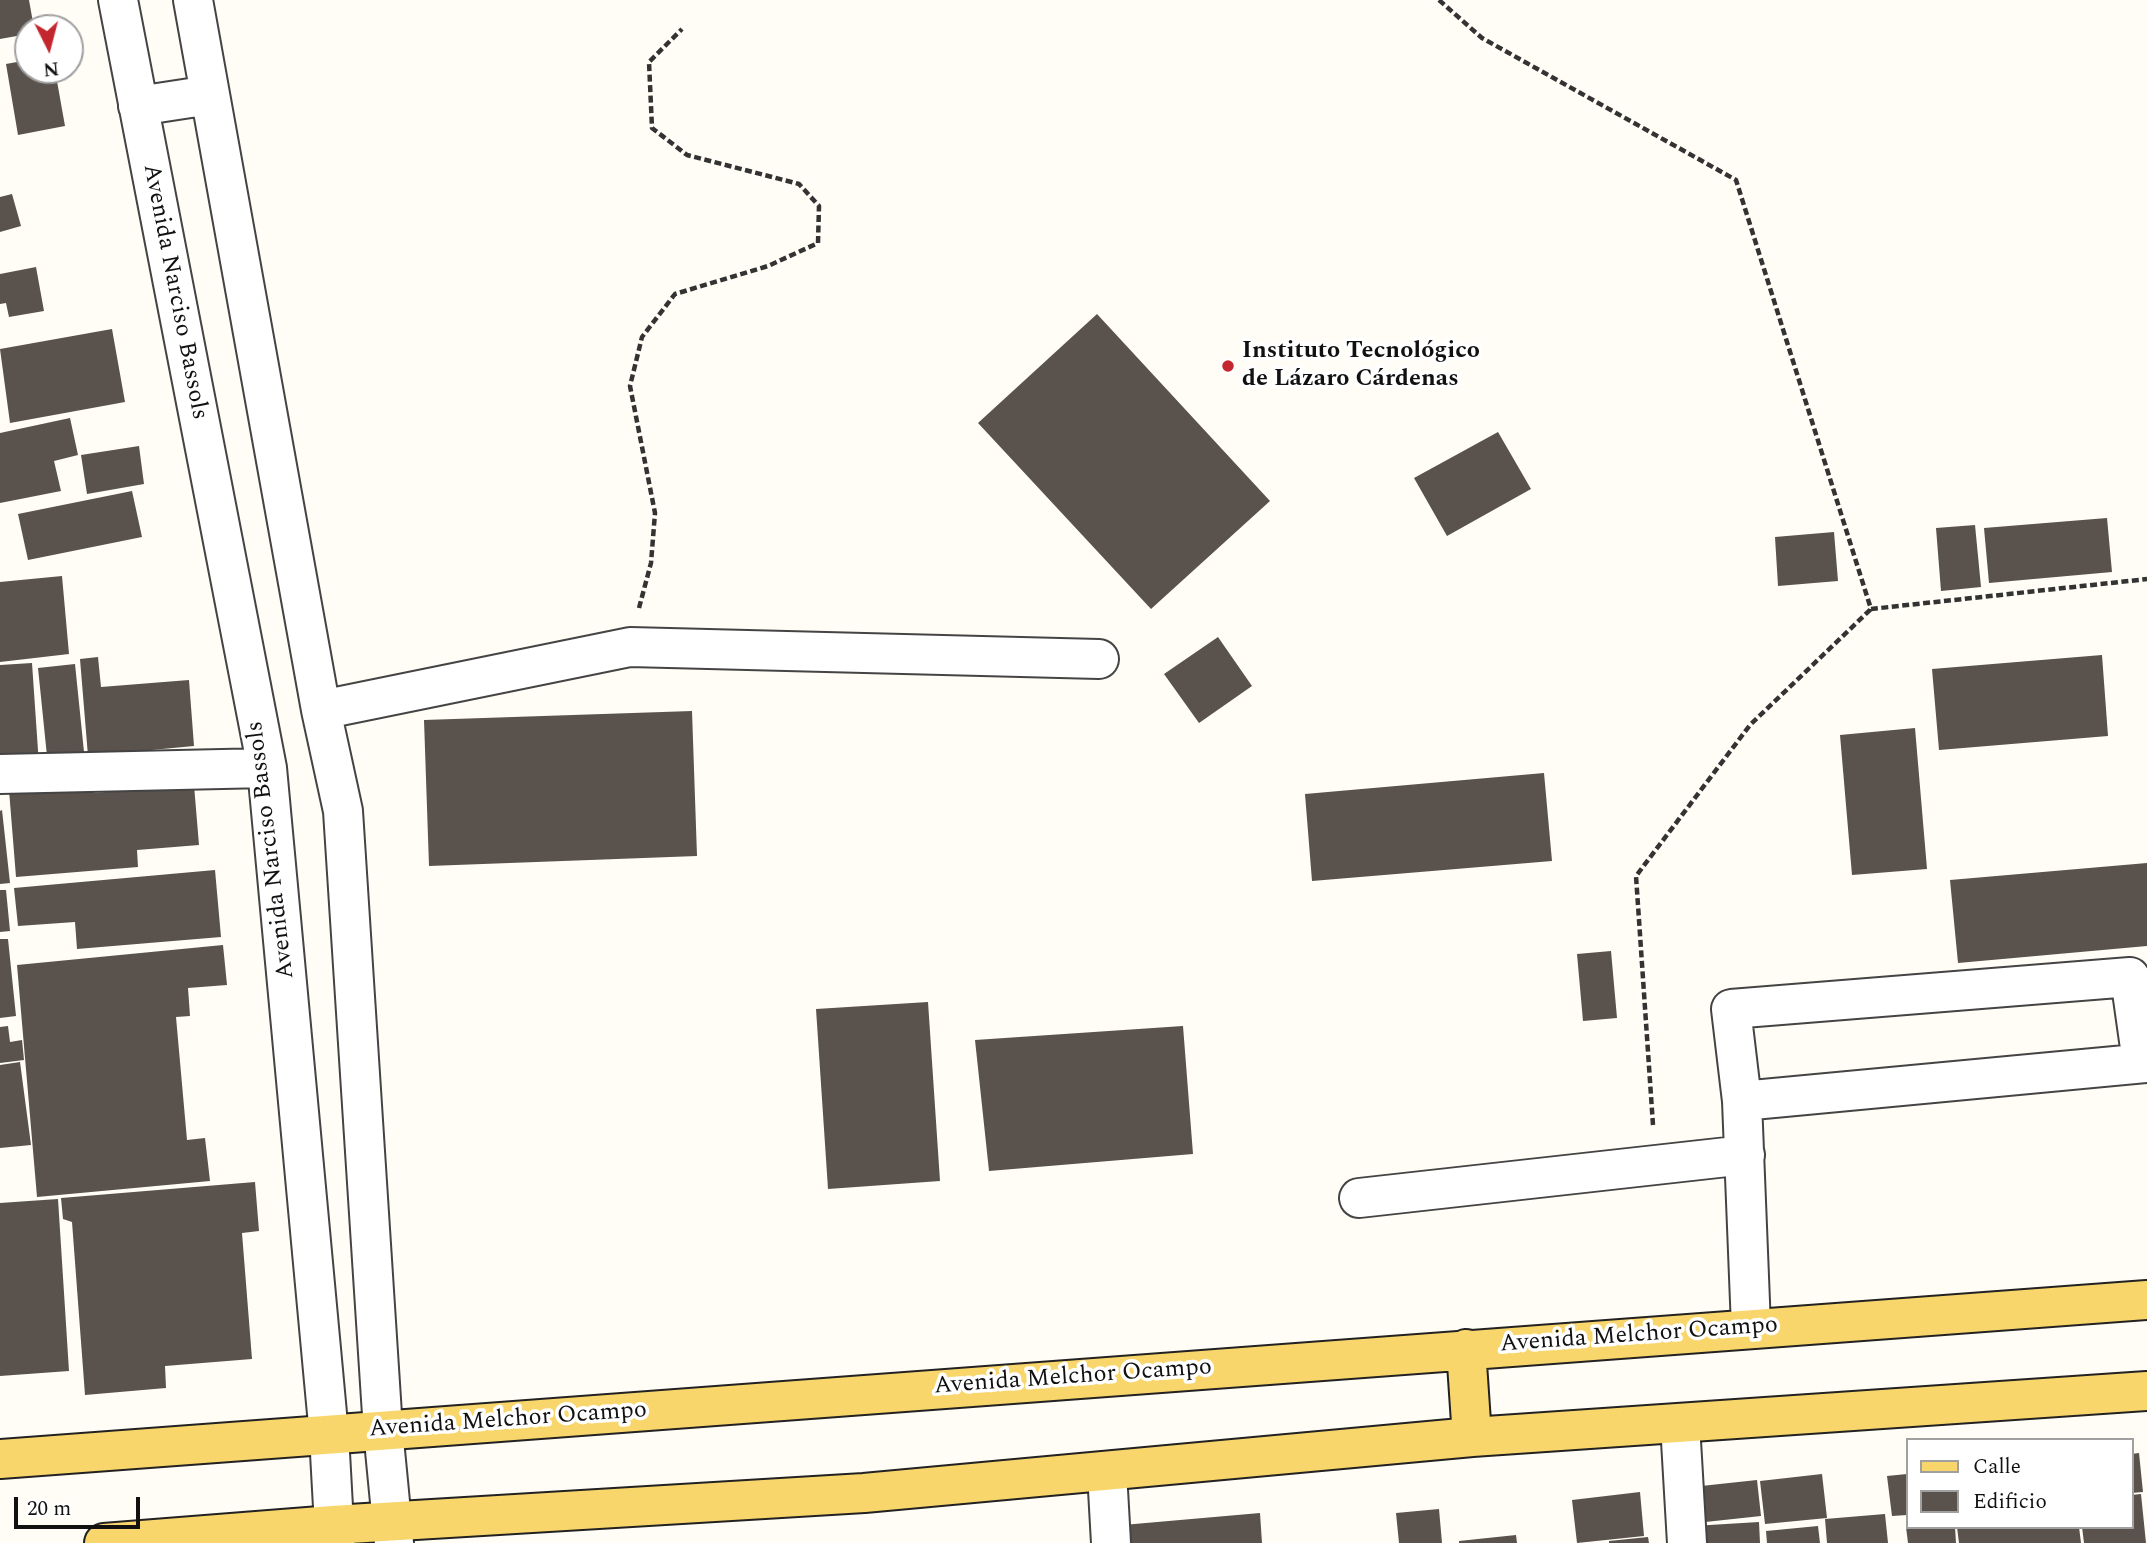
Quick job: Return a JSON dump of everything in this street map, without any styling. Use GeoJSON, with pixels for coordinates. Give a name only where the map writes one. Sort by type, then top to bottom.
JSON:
{"type":"FeatureCollection","features":[{"type":"Feature","properties":{"kind":"main road","name":"Avenida Melchor Ocampo"},"geometry":{"type":"LineString","coordinates":[[0,1459],[1751,1327],[2147,1300]]}},
{"type":"Feature","properties":{"kind":"main road"},"geometry":{"type":"LineString","coordinates":[[1466,1349],[1472,1437]]}},
{"type":"Feature","properties":{"kind":"main road"},"geometry":{"type":"LineString","coordinates":[[104,1543],[393,1533],[1107,1472],[1472,1437],[2147,1391]]}},
{"type":"Feature","properties":{"kind":"street","name":"Avenida Narciso Bassols"},"geometry":{"type":"LineString","coordinates":[[118,0],[267,768],[329,1435],[334,1534]]}},
{"type":"Feature","properties":{"kind":"street"},"geometry":{"type":"LineString","coordinates":[[193,0],[321,710],[343,811],[383,1430],[393,1533]]}},
{"type":"Feature","properties":{"kind":"street"},"geometry":{"type":"LineString","coordinates":[[138,106],[210,95]]}},
{"type":"Feature","properties":{"kind":"street"},"geometry":{"type":"LineString","coordinates":[[321,710],[630,647],[1099,659]]}},
{"type":"Feature","properties":{"kind":"street"},"geometry":{"type":"LineString","coordinates":[[0,774],[267,768]]}},
{"type":"Feature","properties":{"kind":"street"},"geometry":{"type":"LineString","coordinates":[[1742,1101],[2145,1063],[2130,977],[1731,1009],[1742,1101],[1751,1327]]}},
{"type":"Feature","properties":{"kind":"street"},"geometry":{"type":"LineString","coordinates":[[1359,1198],[1745,1155]]}},
{"type":"Feature","properties":{"kind":"street"},"geometry":{"type":"LineString","coordinates":[[1680,1424],[1688,1543]]}},
{"type":"Feature","properties":{"kind":"street"},"geometry":{"type":"LineString","coordinates":[[1107,1472],[1111,1543]]}},
{"type":"Feature","properties":{"kind":"path"},"geometry":{"type":"LineString","coordinates":[[1439,0],[1482,38],[1736,180],[1871,609]]}},
{"type":"Feature","properties":{"kind":"path"},"geometry":{"type":"LineString","coordinates":[[630,647],[651,563],[655,513],[631,386],[642,337],[675,294],[768,267],[818,243],[819,206],[799,184],[687,155],[652,128],[649,62],[681,29]]}},
{"type":"Feature","properties":{"kind":"path"},"geometry":{"type":"LineString","coordinates":[[1656,1165],[1636,876],[1750,725],[1871,609],[2147,579]]}},
{"type":"Feature","properties":{"kind":"building"},"geometry":{"type":"Polygon","coordinates":[[[0,0],[29,0],[32,14],[14,14],[14,36],[0,39],[0,0]]]}},
{"type":"Feature","properties":{"kind":"building"},"geometry":{"type":"Polygon","coordinates":[[[14,63],[14,84],[58,84],[65,126],[18,135],[6,64],[14,63]]]}},
{"type":"Feature","properties":{"kind":"building"},"geometry":{"type":"Polygon","coordinates":[[[12,194],[21,226],[0,232],[0,197],[12,194]]]}},
{"type":"Feature","properties":{"kind":"building"},"geometry":{"type":"Polygon","coordinates":[[[36,267],[44,311],[9,317],[6,303],[0,304],[0,274],[36,267]]]}},
{"type":"Feature","properties":{"kind":"building"},"geometry":{"type":"Polygon","coordinates":[[[1097,314],[1270,501],[1151,609],[978,423],[1097,314]]]}},
{"type":"Feature","properties":{"kind":"building"},"geometry":{"type":"Polygon","coordinates":[[[112,329],[125,402],[10,423],[0,349],[112,329]]]}},
{"type":"Feature","properties":{"kind":"building"},"geometry":{"type":"Polygon","coordinates":[[[70,418],[78,455],[54,461],[61,491],[0,503],[0,433],[70,418]]]}},
{"type":"Feature","properties":{"kind":"building"},"geometry":{"type":"Polygon","coordinates":[[[1498,432],[1531,489],[1447,536],[1414,478],[1498,432]]]}},
{"type":"Feature","properties":{"kind":"building"},"geometry":{"type":"Polygon","coordinates":[[[139,446],[144,484],[87,494],[81,455],[139,446]]]}},
{"type":"Feature","properties":{"kind":"building"},"geometry":{"type":"Polygon","coordinates":[[[132,491],[142,537],[28,560],[18,514],[132,491]]]}},
{"type":"Feature","properties":{"kind":"building"},"geometry":{"type":"Polygon","coordinates":[[[2107,518],[2112,572],[1989,583],[1984,528],[2107,518]]]}},
{"type":"Feature","properties":{"kind":"building"},"geometry":{"type":"Polygon","coordinates":[[[1975,525],[1981,587],[1941,591],[1936,528],[1975,525]]]}},
{"type":"Feature","properties":{"kind":"building"},"geometry":{"type":"Polygon","coordinates":[[[1834,532],[1838,581],[1778,586],[1775,537],[1834,532]]]}},
{"type":"Feature","properties":{"kind":"building"},"geometry":{"type":"Polygon","coordinates":[[[62,576],[69,654],[0,662],[0,582],[62,576]]]}},
{"type":"Feature","properties":{"kind":"building"},"geometry":{"type":"Polygon","coordinates":[[[1218,637],[1252,686],[1199,723],[1164,674],[1218,637]]]}},
{"type":"Feature","properties":{"kind":"building"},"geometry":{"type":"Polygon","coordinates":[[[2102,655],[2108,736],[1939,750],[1932,669],[2102,655]]]}},
{"type":"Feature","properties":{"kind":"building"},"geometry":{"type":"Polygon","coordinates":[[[98,657],[101,687],[189,680],[194,746],[88,756],[80,659],[98,657]]]}},
{"type":"Feature","properties":{"kind":"building"},"geometry":{"type":"Polygon","coordinates":[[[32,663],[39,765],[0,768],[0,665],[32,663]]]}},
{"type":"Feature","properties":{"kind":"building"},"geometry":{"type":"Polygon","coordinates":[[[75,664],[84,752],[47,756],[38,668],[75,664]]]}},
{"type":"Feature","properties":{"kind":"building"},"geometry":{"type":"Polygon","coordinates":[[[692,711],[697,856],[429,866],[424,720],[692,711]]]}},
{"type":"Feature","properties":{"kind":"building"},"geometry":{"type":"Polygon","coordinates":[[[1915,728],[1927,869],[1852,875],[1840,735],[1915,728]]]}},
{"type":"Feature","properties":{"kind":"building"},"geometry":{"type":"Polygon","coordinates":[[[1544,773],[1552,861],[1312,881],[1305,794],[1544,773]]]}},
{"type":"Feature","properties":{"kind":"building"},"geometry":{"type":"Polygon","coordinates":[[[94,782],[94,793],[194,785],[199,845],[137,850],[138,867],[16,877],[9,790],[94,782]]]}},
{"type":"Feature","properties":{"kind":"building"},"geometry":{"type":"Polygon","coordinates":[[[2,810],[10,883],[0,884],[0,811],[2,810]]]}},
{"type":"Feature","properties":{"kind":"building"},"geometry":{"type":"Polygon","coordinates":[[[2147,863],[2147,946],[1958,963],[1950,880],[2147,863]]]}},
{"type":"Feature","properties":{"kind":"building"},"geometry":{"type":"Polygon","coordinates":[[[215,870],[221,937],[77,949],[75,922],[18,926],[14,888],[215,870]]]}},
{"type":"Feature","properties":{"kind":"building"},"geometry":{"type":"Polygon","coordinates":[[[0,890],[6,890],[10,931],[0,932],[0,890]]]}},
{"type":"Feature","properties":{"kind":"building"},"geometry":{"type":"Polygon","coordinates":[[[0,939],[8,939],[16,1016],[0,1018],[0,939]]]}},
{"type":"Feature","properties":{"kind":"building"},"geometry":{"type":"Polygon","coordinates":[[[223,945],[227,985],[188,988],[190,1016],[176,1017],[187,1140],[205,1138],[210,1181],[37,1197],[17,965],[223,945]]]}},
{"type":"Feature","properties":{"kind":"building"},"geometry":{"type":"Polygon","coordinates":[[[1611,951],[1617,1018],[1583,1021],[1577,954],[1611,951]]]}},
{"type":"Feature","properties":{"kind":"building"},"geometry":{"type":"Polygon","coordinates":[[[928,1002],[940,1181],[828,1189],[816,1009],[928,1002]]]}},
{"type":"Feature","properties":{"kind":"building"},"geometry":{"type":"Polygon","coordinates":[[[8,1026],[10,1042],[22,1040],[24,1060],[0,1063],[0,1027],[8,1026]]]}},
{"type":"Feature","properties":{"kind":"building"},"geometry":{"type":"Polygon","coordinates":[[[1183,1026],[1193,1154],[989,1171],[975,1040],[1183,1026]]]}},
{"type":"Feature","properties":{"kind":"building"},"geometry":{"type":"Polygon","coordinates":[[[20,1062],[31,1145],[0,1148],[0,1065],[20,1062]]]}},
{"type":"Feature","properties":{"kind":"building"},"geometry":{"type":"Polygon","coordinates":[[[255,1182],[259,1231],[242,1233],[252,1359],[165,1366],[166,1388],[85,1395],[72,1222],[63,1219],[61,1198],[255,1182]]]}},
{"type":"Feature","properties":{"kind":"building"},"geometry":{"type":"Polygon","coordinates":[[[58,1199],[69,1371],[0,1376],[0,1203],[58,1199]]]}},
{"type":"Feature","properties":{"kind":"building"},"geometry":{"type":"Polygon","coordinates":[[[2139,1453],[2143,1492],[2133,1493],[2133,1454],[2139,1453]]]}},
{"type":"Feature","properties":{"kind":"building"},"geometry":{"type":"Polygon","coordinates":[[[1822,1474],[1827,1518],[1765,1524],[1760,1481],[1822,1474]]]}},
{"type":"Feature","properties":{"kind":"building"},"geometry":{"type":"Polygon","coordinates":[[[1906,1474],[1906,1515],[1892,1516],[1887,1476],[1906,1474]]]}},
{"type":"Feature","properties":{"kind":"building"},"geometry":{"type":"Polygon","coordinates":[[[1757,1480],[1761,1516],[1696,1523],[1692,1487],[1757,1480]]]}},
{"type":"Feature","properties":{"kind":"building"},"geometry":{"type":"Polygon","coordinates":[[[1640,1492],[1644,1536],[1577,1543],[1572,1500],[1640,1492]]]}},
{"type":"Feature","properties":{"kind":"building"},"geometry":{"type":"Polygon","coordinates":[[[2141,1494],[2146,1543],[2084,1543],[2082,1529],[2133,1529],[2133,1495],[2141,1494]]]}},
{"type":"Feature","properties":{"kind":"building"},"geometry":{"type":"Polygon","coordinates":[[[1439,1509],[1442,1543],[1399,1543],[1396,1513],[1439,1509]]]}},
{"type":"Feature","properties":{"kind":"building"},"geometry":{"type":"Polygon","coordinates":[[[1260,1513],[1262,1543],[1125,1543],[1123,1525],[1260,1513]]]}},
{"type":"Feature","properties":{"kind":"building"},"geometry":{"type":"Polygon","coordinates":[[[1885,1514],[1888,1543],[1827,1543],[1825,1519],[1885,1514]]]}},
{"type":"Feature","properties":{"kind":"building"},"geometry":{"type":"Polygon","coordinates":[[[1759,1522],[1760,1543],[1694,1543],[1693,1526],[1759,1522]]]}},
{"type":"Feature","properties":{"kind":"building"},"geometry":{"type":"Polygon","coordinates":[[[1818,1526],[1820,1543],[1767,1543],[1766,1531],[1818,1526]]]}},
{"type":"Feature","properties":{"kind":"building"},"geometry":{"type":"Polygon","coordinates":[[[1906,1529],[1955,1529],[1956,1543],[1908,1543],[1906,1529]]]}},
{"type":"Feature","properties":{"kind":"building"},"geometry":{"type":"Polygon","coordinates":[[[1957,1529],[2079,1529],[2081,1543],[1959,1543],[1957,1529]]]}},
{"type":"Feature","properties":{"kind":"building"},"geometry":{"type":"Polygon","coordinates":[[[1516,1535],[1517,1543],[1459,1543],[1459,1541],[1516,1535]]]}},
{"type":"Feature","properties":{"kind":"building"},"geometry":{"type":"Polygon","coordinates":[[[1648,1537],[1649,1543],[1609,1543],[1609,1541],[1648,1537]]]}},
{"type":"Feature","properties":{"kind":"place","name":"Instituto Tecnológico de Lázaro Cárdenas"},"geometry":{"type":"Point","coordinates":[1228,366]}}]}
